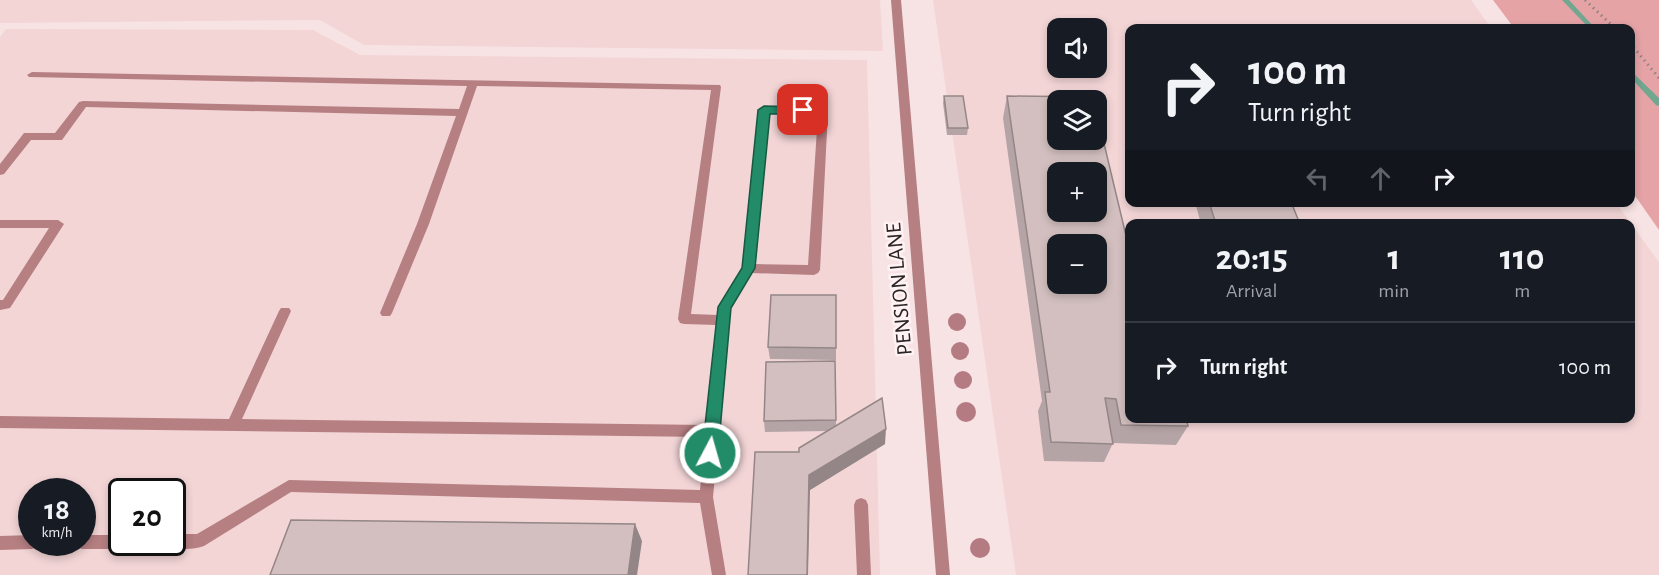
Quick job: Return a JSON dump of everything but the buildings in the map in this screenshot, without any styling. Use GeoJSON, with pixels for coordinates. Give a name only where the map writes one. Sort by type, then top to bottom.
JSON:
{"type":"FeatureCollection","features":[{"type":"Feature","properties":{"kind":"street","name":"PENSION LANE"},"geometry":{"type":"LineString","coordinates":[[896,0],[943,575]]}},
{"type":"Feature","properties":{"kind":"street"},"geometry":{"type":"LineString","coordinates":[[32,75],[716,87],[684,319],[723,320]]}},
{"type":"Feature","properties":{"kind":"street"},"geometry":{"type":"LineString","coordinates":[[386,313],[423,224],[473,83]]}},
{"type":"Feature","properties":{"kind":"street"},"geometry":{"type":"LineString","coordinates":[[0,171],[28,136],[58,137],[82,104],[463,113]]}},
{"type":"Feature","properties":{"kind":"street"},"geometry":{"type":"LineString","coordinates":[[719,575],[705,497],[724,307],[749,268],[764,110],[823,111],[814,270],[749,268]]}},
{"type":"Feature","properties":{"kind":"street"},"geometry":{"type":"LineString","coordinates":[[0,224],[58,224],[6,305],[0,305]]}},
{"type":"Feature","properties":{"kind":"street"},"geometry":{"type":"LineString","coordinates":[[233,425],[285,311]]}},
{"type":"Feature","properties":{"kind":"street"},"geometry":{"type":"LineString","coordinates":[[0,422],[712,431]]}},
{"type":"Feature","properties":{"kind":"street"},"geometry":{"type":"LineString","coordinates":[[186,541],[199,541],[289,486],[705,497]]}},
{"type":"Feature","properties":{"kind":"street"},"geometry":{"type":"LineString","coordinates":[[861,505],[864,575]]}},
{"type":"Feature","properties":{"kind":"street"},"geometry":{"type":"LineString","coordinates":[[0,543],[18,542]]}},
{"type":"Feature","properties":{"kind":"path"},"geometry":{"type":"LineString","coordinates":[[1585,0],[1611,24]]}},
{"type":"Feature","properties":{"kind":"path"},"geometry":{"type":"LineString","coordinates":[[1635,49],[1659,78]]}},
{"type":"Feature","properties":{"kind":"shaded area"},"geometry":{"type":"Polygon","coordinates":[[[0,0],[880,0],[883,51],[364,45],[320,20],[0,23],[0,0]]]}},
{"type":"Feature","properties":{"kind":"shaded area"},"geometry":{"type":"Polygon","coordinates":[[[933,0],[1471,0],[1488,24],[1125,24],[1125,207],[1619,207],[1628,219],[1125,219],[1125,423],[1635,423],[1635,229],[1659,262],[1659,575],[1016,575],[933,0]]]}},
{"type":"Feature","properties":{"kind":"shaded area"},"geometry":{"type":"Polygon","coordinates":[[[1493,0],[1659,0],[1659,230],[1635,196],[1635,24],[1511,24],[1493,0]]]}},
{"type":"Feature","properties":{"kind":"shaded area"},"geometry":{"type":"Polygon","coordinates":[[[6,29],[313,30],[360,55],[867,60],[880,575],[0,575],[0,37],[6,29]]]}},
{"type":"Feature","properties":{"kind":"waterway"},"geometry":{"type":"LineString","coordinates":[[1565,0],[1588,24]]}},
{"type":"Feature","properties":{"kind":"waterway"},"geometry":{"type":"LineString","coordinates":[[1635,77],[1659,103]]}},
{"type":"Feature","properties":{"kind":"route"},"geometry":{"type":"LineString","coordinates":[[710,453],[724,307],[749,268],[764,110],[803,110]]}}]}
